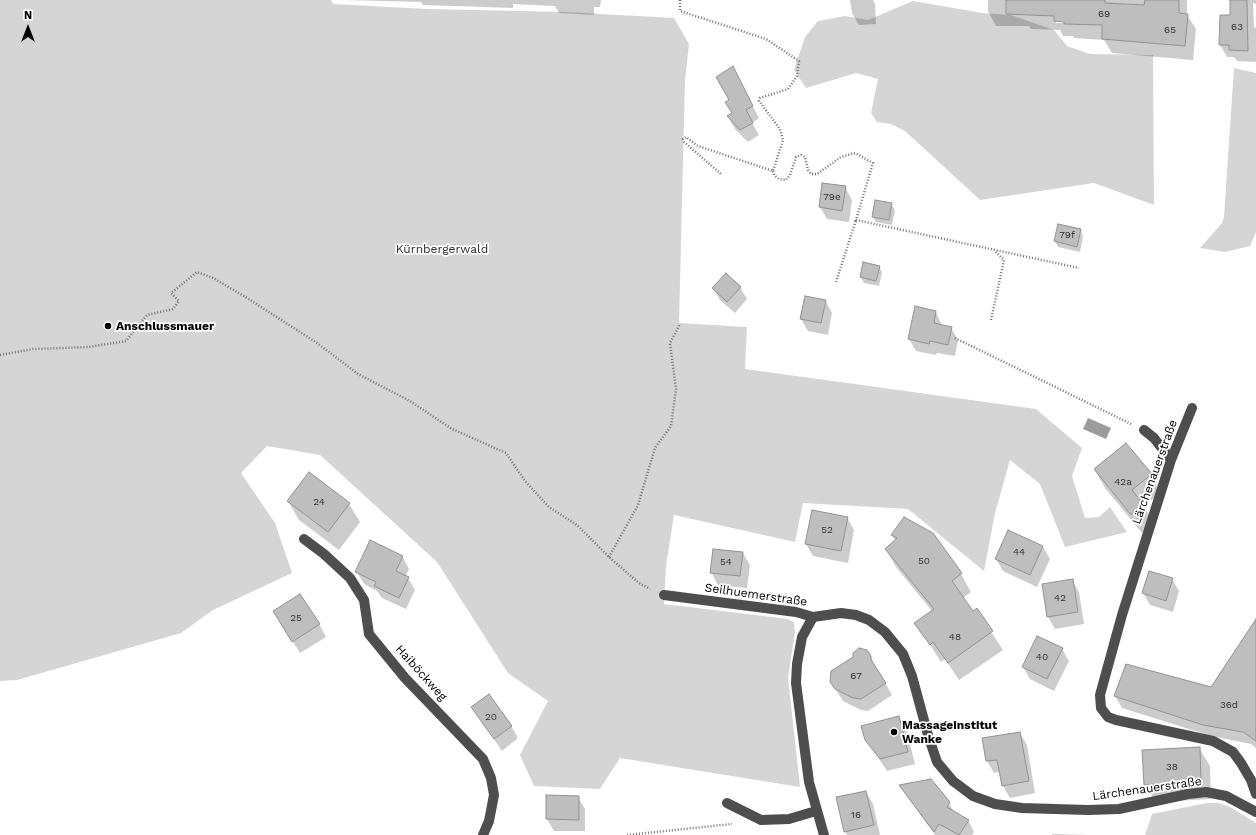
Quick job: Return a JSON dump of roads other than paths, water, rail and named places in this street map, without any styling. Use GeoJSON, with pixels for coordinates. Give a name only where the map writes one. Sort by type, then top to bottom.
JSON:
{"type":"FeatureCollection","features":[{"type":"Feature","properties":{"kind":"street","name":"Lärchenauerstraße"},"geometry":{"type":"LineString","coordinates":[[1192,408],[1171,460],[1111,652],[1100,695],[1100,708],[1108,717],[1116,720],[1213,741],[1233,752],[1242,763],[1251,780],[1256,794]]}},
{"type":"Feature","properties":{"kind":"street"},"geometry":{"type":"LineString","coordinates":[[1144,430],[1154,438],[1171,460]]}},
{"type":"Feature","properties":{"kind":"street","name":"Haiböckweg"},"geometry":{"type":"LineString","coordinates":[[304,539],[324,554],[350,578],[364,600],[369,634],[405,678],[483,759],[491,778],[494,795],[489,821],[483,835]]}},
{"type":"Feature","properties":{"kind":"street","name":"Seilhuemerstraße"},"geometry":{"type":"LineString","coordinates":[[664,595],[796,612],[813,616],[802,637],[797,664],[796,683],[809,782],[824,835]]}},
{"type":"Feature","properties":{"kind":"street","name":"Lärchenauerstraße"},"geometry":{"type":"LineString","coordinates":[[813,616],[841,613],[856,615],[869,620],[885,632],[903,654],[912,676],[937,762],[952,781],[973,796],[995,804],[1022,808],[1088,810],[1119,809],[1188,794],[1206,792],[1226,796],[1256,812]]}},
{"type":"Feature","properties":{"kind":"street"},"geometry":{"type":"LineString","coordinates":[[727,803],[753,817],[767,820],[789,819],[816,811]]}},
{"type":"Feature","properties":{"kind":"place","name":"Anschlussmauer"},"geometry":{"type":"Point","coordinates":[108,326]}},
{"type":"Feature","properties":{"kind":"place","name":"Massageinstitut Wanke"},"geometry":{"type":"Point","coordinates":[894,732]}},
{"type":"Feature","properties":{"kind":"park label","name":"Kürnbergerwald"},"geometry":{"type":"Point","coordinates":[442,249]}}]}
